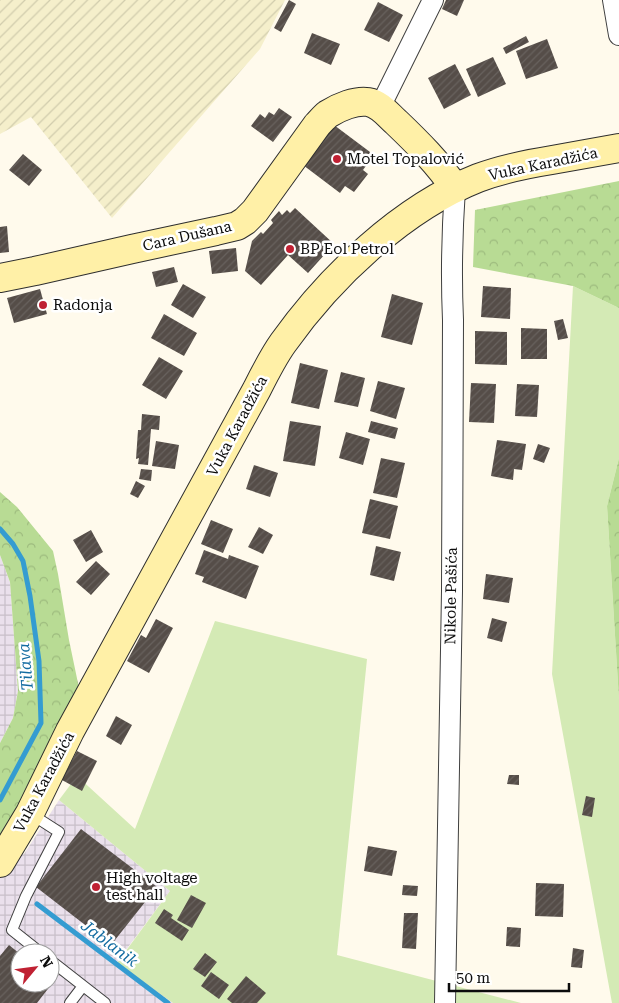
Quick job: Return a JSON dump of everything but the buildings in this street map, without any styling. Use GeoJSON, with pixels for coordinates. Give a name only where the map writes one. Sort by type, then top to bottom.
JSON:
{"type":"FeatureCollection","features":[{"type":"Feature","properties":{"kind":"street"},"geometry":{"type":"LineString","coordinates":[[433,0],[380,107],[423,147],[455,188]]}},
{"type":"Feature","properties":{"kind":"street"},"geometry":{"type":"LineString","coordinates":[[613,0],[619,35]]}},
{"type":"Feature","properties":{"kind":"street","name":"Cara Dušana"},"geometry":{"type":"LineString","coordinates":[[0,278],[237,226],[255,211],[317,125],[327,115],[350,104],[359,102],[367,102],[380,107]]}},
{"type":"Feature","properties":{"kind":"street","name":"Vuka Karadžića"},"geometry":{"type":"LineString","coordinates":[[0,863],[30,813],[70,731],[269,366],[282,344],[332,282],[414,212],[455,188],[512,167],[619,148]]}},
{"type":"Feature","properties":{"kind":"street","name":"Nikole Pašića"},"geometry":{"type":"LineString","coordinates":[[445,1003],[452,590],[453,320],[451,283],[455,188]]}},
{"type":"Feature","properties":{"kind":"lane"},"geometry":{"type":"LineString","coordinates":[[28,943],[12,930],[26,896],[59,832],[30,813]]}},
{"type":"Feature","properties":{"kind":"lane"},"geometry":{"type":"LineString","coordinates":[[60,968],[105,1003]]}},
{"type":"Feature","properties":{"kind":"lane"},"geometry":{"type":"LineString","coordinates":[[70,1003],[83,986]]}},
{"type":"Feature","properties":{"kind":"shaded area"},"geometry":{"type":"Polygon","coordinates":[[[0,0],[285,0],[260,49],[112,218],[31,117],[0,134],[0,0]]]}},
{"type":"Feature","properties":{"kind":"shaded area"},"geometry":{"type":"Polygon","coordinates":[[[0,555],[10,582],[18,691],[13,718],[0,743],[0,555]]]}},
{"type":"Feature","properties":{"kind":"shaded area"},"geometry":{"type":"Polygon","coordinates":[[[59,800],[170,891],[117,962],[173,1003],[0,1003],[0,863],[2,859],[24,854],[59,800]]]}},
{"type":"Feature","properties":{"kind":"green space"},"geometry":{"type":"Polygon","coordinates":[[[619,181],[619,308],[573,286],[473,267],[475,210],[619,181]]]}},
{"type":"Feature","properties":{"kind":"green space"},"geometry":{"type":"Polygon","coordinates":[[[573,286],[619,308],[619,458],[607,506],[619,700],[619,1003],[612,1003],[552,674],[573,286]]]}},
{"type":"Feature","properties":{"kind":"green space"},"geometry":{"type":"Polygon","coordinates":[[[619,458],[619,700],[607,506],[619,458]]]}},
{"type":"Feature","properties":{"kind":"green space"},"geometry":{"type":"Polygon","coordinates":[[[0,492],[17,507],[53,551],[79,688],[0,842],[0,743],[13,718],[18,691],[10,582],[0,555],[0,492]]]}},
{"type":"Feature","properties":{"kind":"green space"},"geometry":{"type":"Polygon","coordinates":[[[215,621],[367,659],[337,955],[521,1003],[173,1003],[117,963],[170,891],[59,800],[77,776],[135,829],[215,621]]]}},
{"type":"Feature","properties":{"kind":"waterway","name":"Tilava"},"geometry":{"type":"LineString","coordinates":[[0,529],[13,544],[23,561],[39,661],[41,723],[0,800]]}},
{"type":"Feature","properties":{"kind":"waterway","name":"Jablanik"},"geometry":{"type":"LineString","coordinates":[[37,904],[168,1003]]}},
{"type":"Feature","properties":{"kind":"place","name":"Motel Topalović"},"geometry":{"type":"Point","coordinates":[337,159]}},
{"type":"Feature","properties":{"kind":"place","name":"BP Eol Petrol"},"geometry":{"type":"Point","coordinates":[290,249]}},
{"type":"Feature","properties":{"kind":"place","name":"Radonja"},"geometry":{"type":"Point","coordinates":[43,305]}},
{"type":"Feature","properties":{"kind":"place","name":"High voltage test hall"},"geometry":{"type":"Point","coordinates":[96,887]}}]}
